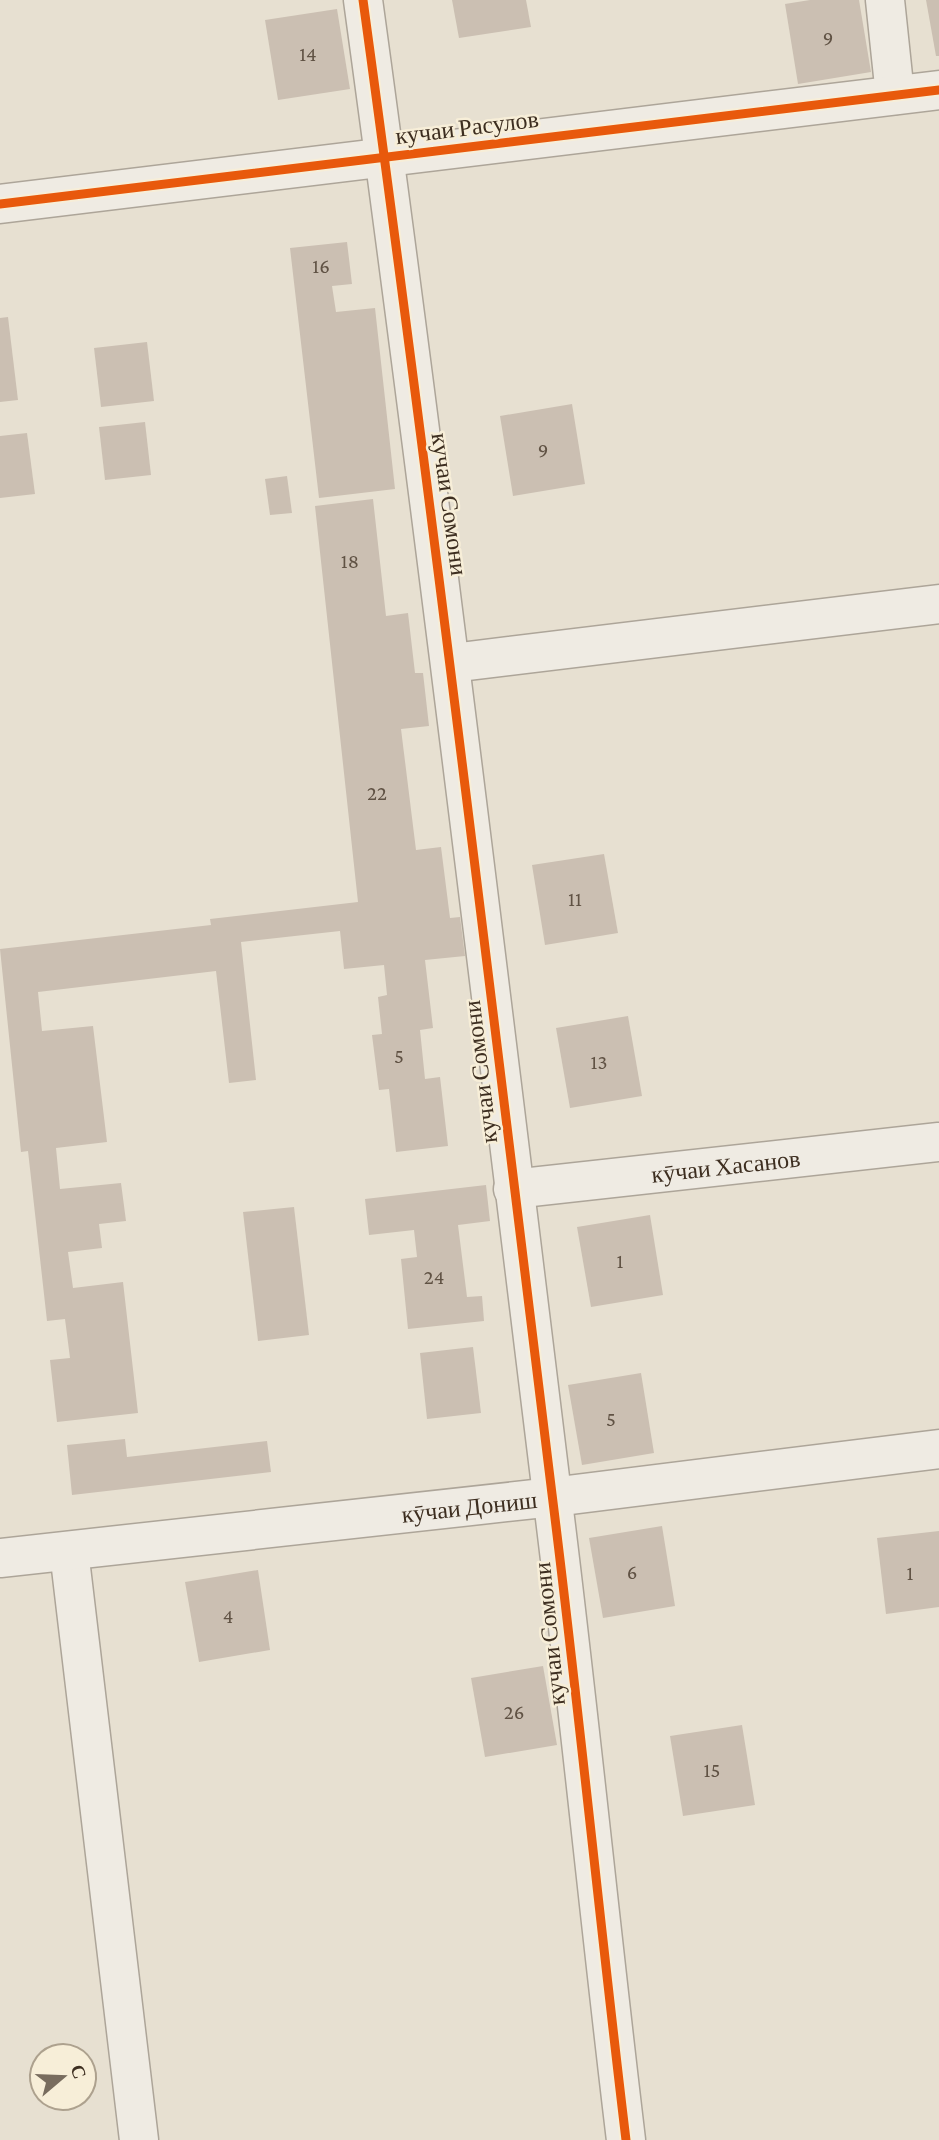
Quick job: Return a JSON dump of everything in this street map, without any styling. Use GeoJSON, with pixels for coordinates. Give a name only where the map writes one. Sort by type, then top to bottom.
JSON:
{"type":"FeatureCollection","features":[{"type":"Feature","properties":{"kind":"street","name":"кучаи Сомони"},"geometry":{"type":"LineString","coordinates":[[363,0],[452,663],[513,1189],[553,1497],[626,2140]]}},
{"type":"Feature","properties":{"kind":"street"},"geometry":{"type":"LineString","coordinates":[[885,0],[895,95]]}},
{"type":"Feature","properties":{"kind":"street","name":"кучаи Расулов"},"geometry":{"type":"LineString","coordinates":[[0,204],[939,90]]}},
{"type":"Feature","properties":{"kind":"street"},"geometry":{"type":"LineString","coordinates":[[452,663],[939,604]]}},
{"type":"Feature","properties":{"kind":"street","name":"кӯчаи Хасанов"},"geometry":{"type":"LineString","coordinates":[[513,1189],[939,1142]]}},
{"type":"Feature","properties":{"kind":"street","name":"кӯчаи Дониш"},"geometry":{"type":"LineString","coordinates":[[0,1558],[553,1497],[939,1450]]}},
{"type":"Feature","properties":{"kind":"street"},"geometry":{"type":"LineString","coordinates":[[69,1551],[139,2140]]}},
{"type":"Feature","properties":{"kind":"building"},"geometry":{"type":"Polygon","coordinates":[[[452,0],[526,0],[531,27],[459,38],[452,0]]]}},
{"type":"Feature","properties":{"kind":"building"},"geometry":{"type":"Polygon","coordinates":[[[810,0],[859,0],[871,72],[798,84],[785,4],[810,0]]]}},
{"type":"Feature","properties":{"kind":"building"},"geometry":{"type":"Polygon","coordinates":[[[926,0],[939,0],[939,56],[936,56],[926,0]]]}},
{"type":"Feature","properties":{"kind":"building"},"geometry":{"type":"Polygon","coordinates":[[[337,9],[350,89],[278,100],[265,20],[337,9]]]}},
{"type":"Feature","properties":{"kind":"building"},"geometry":{"type":"Polygon","coordinates":[[[347,242],[352,284],[332,286],[336,312],[375,308],[395,489],[319,498],[290,248],[347,242]]]}},
{"type":"Feature","properties":{"kind":"building"},"geometry":{"type":"Polygon","coordinates":[[[8,317],[18,400],[0,402],[0,318],[8,317]]]}},
{"type":"Feature","properties":{"kind":"building"},"geometry":{"type":"Polygon","coordinates":[[[147,342],[154,401],[101,407],[94,348],[147,342]]]}},
{"type":"Feature","properties":{"kind":"building"},"geometry":{"type":"Polygon","coordinates":[[[572,404],[585,484],[513,496],[500,416],[572,404]]]}},
{"type":"Feature","properties":{"kind":"building"},"geometry":{"type":"Polygon","coordinates":[[[145,422],[151,475],[105,480],[99,427],[145,422]]]}},
{"type":"Feature","properties":{"kind":"building"},"geometry":{"type":"Polygon","coordinates":[[[27,433],[35,494],[0,498],[0,436],[27,433]]]}},
{"type":"Feature","properties":{"kind":"building"},"geometry":{"type":"Polygon","coordinates":[[[287,476],[292,513],[270,515],[265,479],[287,476]]]}},
{"type":"Feature","properties":{"kind":"building"},"geometry":{"type":"Polygon","coordinates":[[[373,499],[386,616],[408,613],[415,673],[423,673],[429,726],[401,729],[416,850],[441,847],[450,918],[460,917],[465,956],[425,960],[433,1028],[420,1030],[425,1079],[440,1077],[448,1146],[396,1152],[389,1089],[379,1090],[372,1035],[382,1034],[378,997],[387,995],[384,965],[344,969],[340,931],[241,942],[256,1080],[229,1083],[216,971],[38,992],[42,1031],[93,1026],[107,1142],[56,1148],[60,1189],[121,1183],[126,1221],[99,1224],[102,1248],[68,1252],[73,1288],[123,1282],[138,1413],[57,1422],[50,1360],[70,1358],[65,1319],[47,1321],[28,1151],[21,1152],[0,949],[211,925],[210,919],[358,902],[315,506],[373,499]]]}},
{"type":"Feature","properties":{"kind":"building"},"geometry":{"type":"Polygon","coordinates":[[[604,854],[618,933],[545,945],[532,865],[604,854]]]}},
{"type":"Feature","properties":{"kind":"building"},"geometry":{"type":"Polygon","coordinates":[[[628,1016],[642,1096],[570,1108],[556,1028],[628,1016]]]}},
{"type":"Feature","properties":{"kind":"building"},"geometry":{"type":"Polygon","coordinates":[[[486,1185],[490,1221],[458,1225],[467,1297],[482,1296],[484,1321],[408,1329],[401,1259],[417,1257],[414,1230],[369,1235],[365,1199],[486,1185]]]}},
{"type":"Feature","properties":{"kind":"building"},"geometry":{"type":"Polygon","coordinates":[[[294,1207],[309,1335],[258,1341],[243,1212],[294,1207]]]}},
{"type":"Feature","properties":{"kind":"building"},"geometry":{"type":"Polygon","coordinates":[[[650,1215],[663,1295],[591,1307],[577,1227],[650,1215]]]}},
{"type":"Feature","properties":{"kind":"building"},"geometry":{"type":"Polygon","coordinates":[[[473,1347],[481,1413],[427,1419],[420,1353],[473,1347]]]}},
{"type":"Feature","properties":{"kind":"building"},"geometry":{"type":"Polygon","coordinates":[[[641,1373],[654,1453],[582,1465],[568,1385],[641,1373]]]}},
{"type":"Feature","properties":{"kind":"building"},"geometry":{"type":"Polygon","coordinates":[[[125,1439],[127,1457],[267,1441],[271,1472],[72,1495],[67,1445],[125,1439]]]}},
{"type":"Feature","properties":{"kind":"building"},"geometry":{"type":"Polygon","coordinates":[[[662,1526],[675,1606],[603,1618],[589,1538],[662,1526]]]}},
{"type":"Feature","properties":{"kind":"building"},"geometry":{"type":"Polygon","coordinates":[[[939,1531],[939,1607],[886,1614],[877,1538],[939,1531]]]}},
{"type":"Feature","properties":{"kind":"building"},"geometry":{"type":"Polygon","coordinates":[[[258,1570],[270,1650],[199,1662],[185,1582],[258,1570]]]}},
{"type":"Feature","properties":{"kind":"building"},"geometry":{"type":"Polygon","coordinates":[[[543,1666],[557,1745],[485,1757],[471,1678],[543,1666]]]}},
{"type":"Feature","properties":{"kind":"building"},"geometry":{"type":"Polygon","coordinates":[[[742,1725],[755,1805],[683,1816],[670,1736],[742,1725]]]}},
{"type":"Feature","properties":{"kind":"cycle path"},"geometry":{"type":"LineString","coordinates":[[363,0],[437,560],[562,1575],[626,2140]]}},
{"type":"Feature","properties":{"kind":"cycle path"},"geometry":{"type":"LineString","coordinates":[[0,204],[939,90]]}}]}
